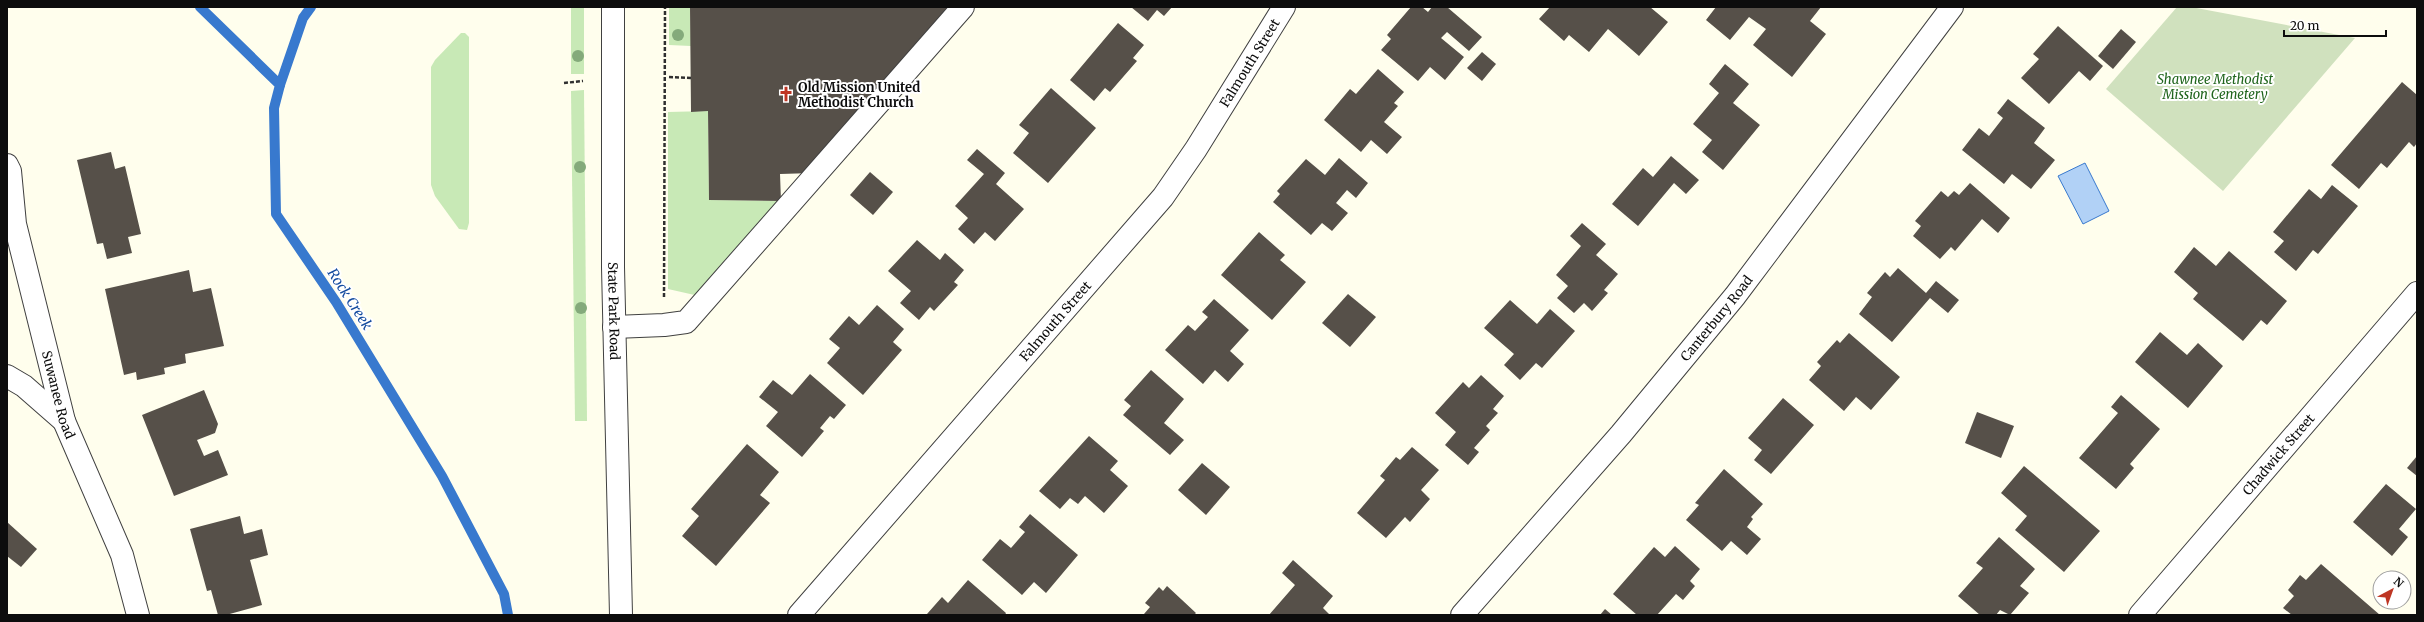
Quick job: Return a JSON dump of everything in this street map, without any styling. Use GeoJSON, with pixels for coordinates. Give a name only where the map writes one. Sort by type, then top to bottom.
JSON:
{"type":"FeatureCollection","features":[{"type":"Feature","properties":{"kind":"street","name":"State Park Road"},"geometry":{"type":"LineString","coordinates":[[613,7],[614,327],[621,615]]}},
{"type":"Feature","properties":{"kind":"street"},"geometry":{"type":"LineString","coordinates":[[614,327],[664,325],[686,322],[963,7]]}},
{"type":"Feature","properties":{"kind":"street","name":"Falmouth Street"},"geometry":{"type":"LineString","coordinates":[[799,615],[1163,197],[1196,149],[1284,7]]}},
{"type":"Feature","properties":{"kind":"street","name":"Canterbury Road"},"geometry":{"type":"LineString","coordinates":[[1462,615],[1621,434],[1735,296],[1952,7]]}},
{"type":"Feature","properties":{"kind":"street","name":"Suwanee Road"},"geometry":{"type":"LineString","coordinates":[[7,165],[10,171],[11,231],[64,421],[122,555],[138,615]]}},
{"type":"Feature","properties":{"kind":"street","name":"Chadwick Street"},"geometry":{"type":"LineString","coordinates":[[2140,615],[2417,293]]}},
{"type":"Feature","properties":{"kind":"street"},"geometry":{"type":"LineString","coordinates":[[7,376],[24,386],[64,421]]}},
{"type":"Feature","properties":{"kind":"path"},"geometry":{"type":"LineString","coordinates":[[664,325],[665,7]]}},
{"type":"Feature","properties":{"kind":"path"},"geometry":{"type":"LineString","coordinates":[[669,77],[691,78]]}},
{"type":"Feature","properties":{"kind":"path"},"geometry":{"type":"LineString","coordinates":[[564,82],[589,81]]}},
{"type":"Feature","properties":{"kind":"green space"},"geometry":{"type":"Polygon","coordinates":[[[571,7],[584,7],[584,74],[571,74],[571,7]]]}},
{"type":"Feature","properties":{"kind":"green space"},"geometry":{"type":"Polygon","coordinates":[[[669,7],[690,7],[691,46],[669,45],[669,7]]]}},
{"type":"Feature","properties":{"kind":"green space","name":"Shawnee Methodist Mission Cemetery"},"geometry":{"type":"Polygon","coordinates":[[[2177,7],[2191,7],[2355,38],[2223,191],[2106,89],[2177,7]]]}},
{"type":"Feature","properties":{"kind":"green space"},"geometry":{"type":"Polygon","coordinates":[[[461,33],[465,33],[469,37],[469,223],[467,230],[459,229],[435,196],[431,185],[431,67],[435,60],[461,33]]]}},
{"type":"Feature","properties":{"kind":"green space"},"geometry":{"type":"Polygon","coordinates":[[[584,90],[587,421],[575,421],[571,91],[584,90]]]}},
{"type":"Feature","properties":{"kind":"green space"},"geometry":{"type":"Polygon","coordinates":[[[708,111],[709,200],[781,201],[699,296],[668,289],[668,112],[708,111]]]}},
{"type":"Feature","properties":{"kind":"water"},"geometry":{"type":"Polygon","coordinates":[[[2085,163],[2109,211],[2083,224],[2058,176],[2085,163]]]}},
{"type":"Feature","properties":{"kind":"building","name":"Old Mission United Methodist Church"},"geometry":{"type":"Polygon","coordinates":[[[690,7],[950,7],[813,173],[780,174],[781,201],[709,200],[708,111],[691,112],[690,7]]]}},
{"type":"Feature","properties":{"kind":"building"},"geometry":{"type":"Polygon","coordinates":[[[1131,7],[1172,7],[1164,16],[1157,10],[1148,21],[1131,7]]]}},
{"type":"Feature","properties":{"kind":"building"},"geometry":{"type":"Polygon","coordinates":[[[1411,7],[1422,7],[1428,12],[1432,7],[1447,7],[1482,37],[1469,51],[1447,32],[1441,38],[1464,57],[1445,80],[1430,67],[1418,81],[1381,50],[1391,39],[1387,35],[1411,7]]]}},
{"type":"Feature","properties":{"kind":"building"},"geometry":{"type":"Polygon","coordinates":[[[1550,7],[1650,7],[1668,22],[1639,56],[1608,29],[1589,52],[1569,35],[1564,41],[1539,19],[1550,7]]]}},
{"type":"Feature","properties":{"kind":"building"},"geometry":{"type":"Polygon","coordinates":[[[1716,7],[1821,7],[1810,21],[1826,34],[1792,77],[1753,45],[1766,29],[1749,17],[1730,40],[1706,20],[1716,7]]]}},
{"type":"Feature","properties":{"kind":"building"},"geometry":{"type":"Polygon","coordinates":[[[1118,23],[1144,45],[1133,58],[1137,61],[1110,92],[1105,88],[1094,101],[1070,80],[1118,23]]]}},
{"type":"Feature","properties":{"kind":"building"},"geometry":{"type":"Polygon","coordinates":[[[2058,26],[2103,66],[2090,81],[2079,71],[2049,104],[2021,78],[2039,59],[2033,54],[2058,26]]]}},
{"type":"Feature","properties":{"kind":"building"},"geometry":{"type":"Polygon","coordinates":[[[2121,29],[2136,42],[2113,69],[2098,56],[2121,29]]]}},
{"type":"Feature","properties":{"kind":"building"},"geometry":{"type":"Polygon","coordinates":[[[1482,52],[1496,64],[1482,81],[1467,68],[1482,52]]]}},
{"type":"Feature","properties":{"kind":"building"},"geometry":{"type":"Polygon","coordinates":[[[1725,64],[1749,84],[1733,103],[1760,125],[1723,170],[1702,152],[1712,140],[1693,124],[1719,93],[1709,84],[1725,64]]]}},
{"type":"Feature","properties":{"kind":"building"},"geometry":{"type":"Polygon","coordinates":[[[1378,69],[1404,92],[1394,103],[1398,106],[1384,122],[1402,137],[1387,154],[1371,140],[1361,152],[1324,120],[1350,89],[1356,94],[1378,69]]]}},
{"type":"Feature","properties":{"kind":"building"},"geometry":{"type":"Polygon","coordinates":[[[2402,82],[2417,95],[2417,143],[2414,147],[2409,142],[2387,168],[2381,163],[2359,189],[2331,165],[2402,82]]]}},
{"type":"Feature","properties":{"kind":"building"},"geometry":{"type":"Polygon","coordinates":[[[1051,88],[1096,128],[1048,183],[1013,153],[1029,133],[1019,125],[1051,88]]]}},
{"type":"Feature","properties":{"kind":"building"},"geometry":{"type":"Polygon","coordinates":[[[2008,99],[2045,128],[2034,143],[2055,160],[2031,189],[2012,174],[2004,184],[1962,150],[1979,128],[1989,136],[2003,118],[1997,113],[2008,99]]]}},
{"type":"Feature","properties":{"kind":"building"},"geometry":{"type":"Polygon","coordinates":[[[977,149],[1005,173],[996,184],[1024,209],[995,241],[985,232],[974,244],[958,229],[968,218],[955,206],[984,174],[967,160],[977,149]]]}},
{"type":"Feature","properties":{"kind":"building"},"geometry":{"type":"Polygon","coordinates":[[[111,152],[115,169],[125,166],[141,234],[128,237],[132,253],[107,259],[103,243],[97,244],[77,160],[111,152]]]}},
{"type":"Feature","properties":{"kind":"building"},"geometry":{"type":"Polygon","coordinates":[[[1671,156],[1699,180],[1686,194],[1674,183],[1638,226],[1612,204],[1643,168],[1653,177],[1671,156]]]}},
{"type":"Feature","properties":{"kind":"building"},"geometry":{"type":"Polygon","coordinates":[[[1339,158],[1368,183],[1356,198],[1347,190],[1336,203],[1348,213],[1332,231],[1322,223],[1311,235],[1273,202],[1280,194],[1277,191],[1306,159],[1325,175],[1339,158]]]}},
{"type":"Feature","properties":{"kind":"building"},"geometry":{"type":"Polygon","coordinates":[[[870,172],[893,192],[873,215],[850,195],[870,172]]]}},
{"type":"Feature","properties":{"kind":"building"},"geometry":{"type":"Polygon","coordinates":[[[1970,183],[2010,218],[1998,233],[1982,219],[1955,251],[1951,247],[1940,259],[1913,236],[1921,226],[1915,221],[1941,191],[1948,197],[1954,191],[1959,195],[1970,183]]]}},
{"type":"Feature","properties":{"kind":"building"},"geometry":{"type":"Polygon","coordinates":[[[2332,185],[2358,206],[2318,254],[2313,250],[2296,271],[2274,252],[2284,241],[2273,232],[2309,189],[2321,199],[2332,185]]]}},
{"type":"Feature","properties":{"kind":"building"},"geometry":{"type":"Polygon","coordinates":[[[1582,223],[1606,244],[1596,255],[1618,274],[1604,290],[1608,293],[1592,311],[1584,303],[1574,313],[1557,298],[1568,286],[1556,275],[1581,246],[1570,236],[1582,223]]]}},
{"type":"Feature","properties":{"kind":"building"},"geometry":{"type":"Polygon","coordinates":[[[1259,232],[1285,255],[1280,260],[1306,282],[1272,320],[1221,275],[1259,232]]]}},
{"type":"Feature","properties":{"kind":"building"},"geometry":{"type":"Polygon","coordinates":[[[917,240],[940,260],[945,253],[964,270],[954,282],[958,285],[934,311],[930,307],[919,320],[900,303],[911,291],[888,271],[917,240]]]}},
{"type":"Feature","properties":{"kind":"building"},"geometry":{"type":"Polygon","coordinates":[[[2194,247],[2216,266],[2229,251],[2287,301],[2267,325],[2261,320],[2243,341],[2193,299],[2198,293],[2174,272],[2194,247]]]}},
{"type":"Feature","properties":{"kind":"building"},"geometry":{"type":"Polygon","coordinates":[[[1898,268],[1926,293],[1936,281],[1959,300],[1948,313],[1930,298],[1892,342],[1859,314],[1872,297],[1867,293],[1885,272],[1890,277],[1898,268]]]}},
{"type":"Feature","properties":{"kind":"building"},"geometry":{"type":"Polygon","coordinates":[[[189,270],[193,292],[211,288],[224,346],[185,354],[186,363],[164,368],[165,374],[137,380],[136,372],[124,375],[105,289],[189,270]]]}},
{"type":"Feature","properties":{"kind":"building"},"geometry":{"type":"Polygon","coordinates":[[[1348,294],[1376,317],[1350,347],[1322,323],[1348,294]]]}},
{"type":"Feature","properties":{"kind":"building"},"geometry":{"type":"Polygon","coordinates":[[[1214,299],[1249,330],[1230,351],[1244,364],[1228,382],[1215,370],[1203,384],[1165,350],[1188,325],[1195,331],[1208,317],[1202,312],[1214,299]]]}},
{"type":"Feature","properties":{"kind":"building"},"geometry":{"type":"Polygon","coordinates":[[[1510,300],[1537,324],[1550,309],[1575,331],[1542,368],[1536,363],[1520,380],[1504,365],[1514,354],[1484,328],[1510,300]]]}},
{"type":"Feature","properties":{"kind":"building"},"geometry":{"type":"Polygon","coordinates":[[[877,305],[904,329],[893,342],[902,350],[863,395],[827,363],[840,348],[829,339],[849,316],[859,325],[877,305]]]}},
{"type":"Feature","properties":{"kind":"building"},"geometry":{"type":"Polygon","coordinates":[[[2160,332],[2187,355],[2198,343],[2223,366],[2188,408],[2135,362],[2160,332]]]}},
{"type":"Feature","properties":{"kind":"building"},"geometry":{"type":"Polygon","coordinates":[[[1849,333],[1900,377],[1871,410],[1856,397],[1844,411],[1809,380],[1821,366],[1817,362],[1837,340],[1840,343],[1849,333]]]}},
{"type":"Feature","properties":{"kind":"building"},"geometry":{"type":"Polygon","coordinates":[[[1151,370],[1184,399],[1164,423],[1184,440],[1170,455],[1123,415],[1131,406],[1124,400],[1151,370]]]}},
{"type":"Feature","properties":{"kind":"building"},"geometry":{"type":"Polygon","coordinates":[[[810,374],[846,405],[834,419],[830,416],[820,428],[824,431],[802,457],[766,426],[778,412],[759,397],[773,380],[792,395],[810,374]]]}},
{"type":"Feature","properties":{"kind":"building"},"geometry":{"type":"Polygon","coordinates":[[[1481,375],[1504,396],[1493,409],[1498,413],[1486,426],[1490,430],[1474,448],[1479,452],[1468,465],[1445,445],[1456,432],[1435,413],[1463,382],[1469,388],[1481,375]]]}},
{"type":"Feature","properties":{"kind":"building"},"geometry":{"type":"Polygon","coordinates":[[[204,390],[218,424],[215,433],[197,440],[204,456],[218,450],[228,475],[174,496],[142,415],[204,390]]]}},
{"type":"Feature","properties":{"kind":"building"},"geometry":{"type":"Polygon","coordinates":[[[2121,395],[2160,429],[2130,464],[2134,468],[2116,489],[2079,458],[2118,413],[2111,407],[2121,395]]]}},
{"type":"Feature","properties":{"kind":"building"},"geometry":{"type":"Polygon","coordinates":[[[1783,398],[1814,425],[1771,474],[1754,460],[1762,450],[1748,438],[1783,398]]]}},
{"type":"Feature","properties":{"kind":"building"},"geometry":{"type":"Polygon","coordinates":[[[1977,412],[2014,426],[2001,458],[1965,443],[1977,412]]]}},
{"type":"Feature","properties":{"kind":"building"},"geometry":{"type":"Polygon","coordinates":[[[1089,436],[1118,461],[1110,470],[1128,486],[1104,513],[1085,496],[1078,504],[1070,498],[1060,509],[1039,491],[1089,436]]]}},
{"type":"Feature","properties":{"kind":"building"},"geometry":{"type":"Polygon","coordinates":[[[747,444],[779,472],[760,495],[770,503],[716,566],[682,536],[699,516],[691,509],[747,444]]]}},
{"type":"Feature","properties":{"kind":"building"},"geometry":{"type":"Polygon","coordinates":[[[1412,447],[1439,470],[1421,490],[1430,499],[1410,522],[1405,517],[1386,538],[1357,513],[1385,480],[1380,476],[1396,457],[1400,460],[1412,447]]]}},
{"type":"Feature","properties":{"kind":"building"},"geometry":{"type":"Polygon","coordinates":[[[2417,456],[2417,476],[2407,468],[2417,456]]]}},
{"type":"Feature","properties":{"kind":"building"},"geometry":{"type":"Polygon","coordinates":[[[1202,463],[1230,487],[1206,515],[1178,490],[1202,463]]]}},
{"type":"Feature","properties":{"kind":"building"},"geometry":{"type":"Polygon","coordinates":[[[2024,466],[2100,531],[2064,572],[2015,530],[2027,516],[2001,493],[2024,466]]]}},
{"type":"Feature","properties":{"kind":"building"},"geometry":{"type":"Polygon","coordinates":[[[1724,469],[1763,504],[1751,517],[1753,519],[1747,527],[1761,539],[1747,555],[1731,541],[1722,551],[1686,520],[1699,505],[1695,503],[1724,469]]]}},
{"type":"Feature","properties":{"kind":"building"},"geometry":{"type":"Polygon","coordinates":[[[2386,484],[2416,509],[2399,529],[2408,537],[2392,556],[2353,522],[2386,484]]]}},
{"type":"Feature","properties":{"kind":"building"},"geometry":{"type":"Polygon","coordinates":[[[1030,514],[1078,555],[1046,593],[1034,582],[1022,595],[982,560],[1000,539],[1011,548],[1025,532],[1019,527],[1030,514]]]}},
{"type":"Feature","properties":{"kind":"building"},"geometry":{"type":"Polygon","coordinates":[[[240,516],[244,534],[262,529],[268,555],[250,560],[262,605],[226,615],[218,615],[211,590],[207,591],[190,529],[240,516]]]}},
{"type":"Feature","properties":{"kind":"building"},"geometry":{"type":"Polygon","coordinates":[[[7,522],[37,549],[21,567],[7,556],[7,522]]]}},
{"type":"Feature","properties":{"kind":"building"},"geometry":{"type":"Polygon","coordinates":[[[1999,537],[2035,569],[2020,586],[2029,593],[2010,615],[2000,610],[1996,615],[1980,615],[1958,596],[1983,568],[1976,563],[1999,537]]]}},
{"type":"Feature","properties":{"kind":"building"},"geometry":{"type":"Polygon","coordinates":[[[1675,546],[1700,569],[1690,581],[1695,586],[1683,600],[1676,594],[1657,615],[1637,615],[1613,594],[1654,547],[1665,557],[1675,546]]]}},
{"type":"Feature","properties":{"kind":"building"},"geometry":{"type":"Polygon","coordinates":[[[1293,560],[1333,596],[1323,608],[1330,615],[1269,615],[1295,585],[1282,573],[1293,560]]]}},
{"type":"Feature","properties":{"kind":"building"},"geometry":{"type":"Polygon","coordinates":[[[2321,564],[2372,608],[2372,610],[2380,615],[2292,615],[2283,608],[2294,596],[2288,590],[2300,575],[2306,580],[2321,564]]]}},
{"type":"Feature","properties":{"kind":"building"},"geometry":{"type":"Polygon","coordinates":[[[968,580],[1006,613],[1005,615],[927,614],[942,597],[948,603],[968,580]]]}},
{"type":"Feature","properties":{"kind":"building"},"geometry":{"type":"Polygon","coordinates":[[[1167,586],[1196,613],[1194,615],[1144,614],[1150,607],[1145,603],[1159,587],[1163,591],[1167,586]]]}},
{"type":"Feature","properties":{"kind":"building"},"geometry":{"type":"Polygon","coordinates":[[[1605,609],[1612,615],[1600,615],[1605,609]]]}},
{"type":"Feature","properties":{"kind":"waterway","name":"Rock Creek"},"geometry":{"type":"LineString","coordinates":[[200,7],[280,85],[274,108],[276,214],[336,302],[442,476],[504,594],[508,615]]}},
{"type":"Feature","properties":{"kind":"waterway"},"geometry":{"type":"LineString","coordinates":[[280,85],[303,18],[311,7]]}},
{"type":"Feature","properties":{"kind":"place","name":"Old Mission United Methodist Church"},"geometry":{"type":"Point","coordinates":[786,94]}}]}
